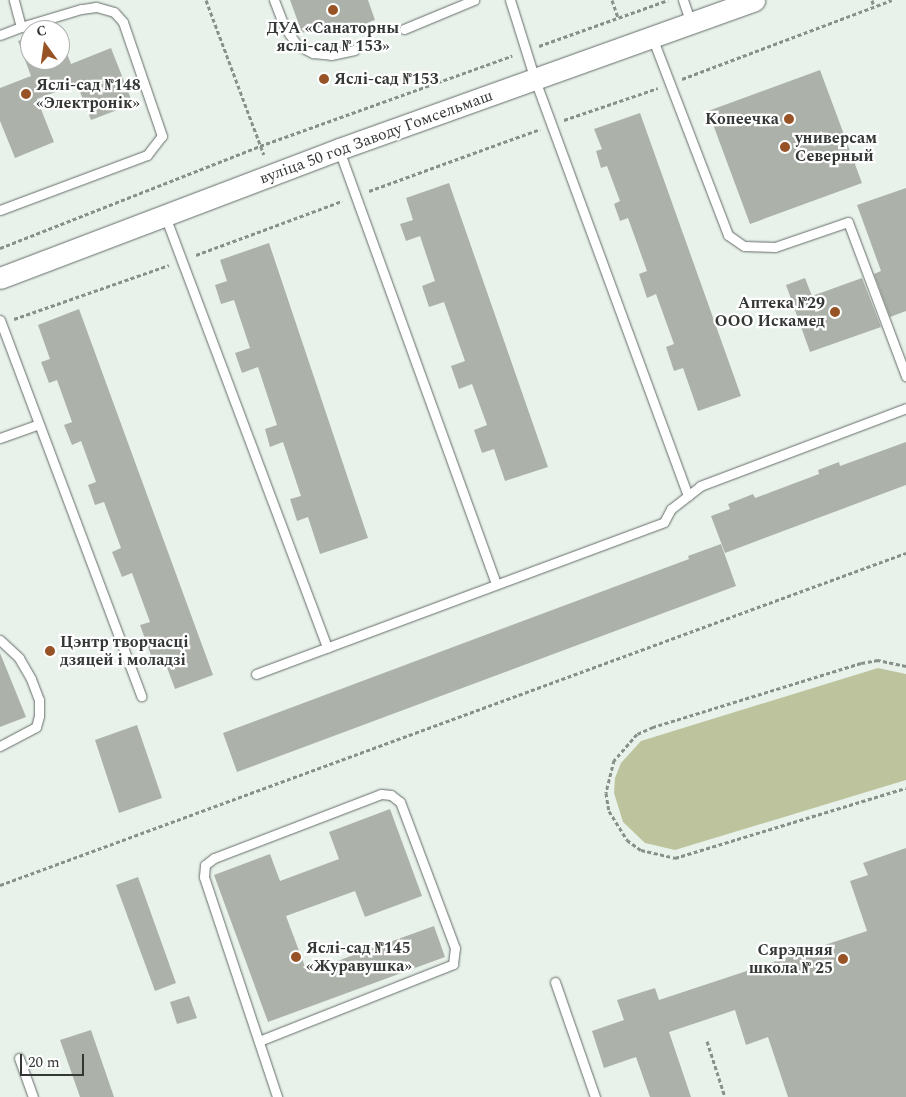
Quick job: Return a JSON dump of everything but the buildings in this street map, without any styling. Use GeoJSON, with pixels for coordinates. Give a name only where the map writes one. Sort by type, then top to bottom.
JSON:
{"type":"FeatureCollection","features":[{"type":"Feature","properties":{"kind":"street","name":"вуліца 50 год Заводу Гомсельмаш"},"geometry":{"type":"LineString","coordinates":[[0,278],[339,149],[536,80],[754,0]]}},
{"type":"Feature","properties":{"kind":"lane"},"geometry":{"type":"LineString","coordinates":[[14,0],[20,23]]}},
{"type":"Feature","properties":{"kind":"lane"},"geometry":{"type":"LineString","coordinates":[[274,0],[284,26],[297,45],[314,53],[331,55],[354,50]]}},
{"type":"Feature","properties":{"kind":"lane"},"geometry":{"type":"LineString","coordinates":[[404,29],[474,0]]}},
{"type":"Feature","properties":{"kind":"lane"},"geometry":{"type":"LineString","coordinates":[[510,0],[552,125],[688,496]]}},
{"type":"Feature","properties":{"kind":"lane"},"geometry":{"type":"LineString","coordinates":[[683,0],[691,23]]}},
{"type":"Feature","properties":{"kind":"lane"},"geometry":{"type":"LineString","coordinates":[[0,210],[148,155],[162,136],[123,22],[114,12],[96,7],[82,9],[45,20]]}},
{"type":"Feature","properties":{"kind":"lane"},"geometry":{"type":"LineString","coordinates":[[0,35],[20,27]]}},
{"type":"Feature","properties":{"kind":"lane"},"geometry":{"type":"LineString","coordinates":[[652,37],[728,236],[744,246],[775,247],[848,222],[906,376]]}},
{"type":"Feature","properties":{"kind":"lane"},"geometry":{"type":"LineString","coordinates":[[339,149],[496,584]]}},
{"type":"Feature","properties":{"kind":"lane"},"geometry":{"type":"LineString","coordinates":[[165,216],[180,261],[327,648]]}},
{"type":"Feature","properties":{"kind":"lane"},"geometry":{"type":"LineString","coordinates":[[0,323],[141,696]]}},
{"type":"Feature","properties":{"kind":"lane"},"geometry":{"type":"LineString","coordinates":[[256,674],[664,522],[671,509],[700,486],[906,408]]}},
{"type":"Feature","properties":{"kind":"lane"},"geometry":{"type":"LineString","coordinates":[[0,438],[39,424]]}},
{"type":"Feature","properties":{"kind":"lane"},"geometry":{"type":"LineString","coordinates":[[0,640],[19,658],[39,700],[39,716],[36,727],[0,746]]}},
{"type":"Feature","properties":{"kind":"lane"},"geometry":{"type":"LineString","coordinates":[[259,1041],[453,964],[455,948],[400,802],[391,795],[381,794],[214,858],[205,865],[204,877],[277,1097]]}},
{"type":"Feature","properties":{"kind":"lane"},"geometry":{"type":"LineString","coordinates":[[555,982],[595,1097]]}},
{"type":"Feature","properties":{"kind":"lane"},"geometry":{"type":"LineString","coordinates":[[19,1058],[33,1097]]}},
{"type":"Feature","properties":{"kind":"path"},"geometry":{"type":"LineString","coordinates":[[206,0],[271,175]]}},
{"type":"Feature","properties":{"kind":"path"},"geometry":{"type":"LineString","coordinates":[[612,0],[618,17]]}},
{"type":"Feature","properties":{"kind":"path"},"geometry":{"type":"LineString","coordinates":[[0,248],[260,146],[668,0]]}},
{"type":"Feature","properties":{"kind":"path"},"geometry":{"type":"LineString","coordinates":[[872,0],[874,7]]}},
{"type":"Feature","properties":{"kind":"path"},"geometry":{"type":"LineString","coordinates":[[0,323],[180,261],[552,125],[670,84],[892,0]]}},
{"type":"Feature","properties":{"kind":"path"},"geometry":{"type":"LineString","coordinates":[[0,885],[906,553]]}},
{"type":"Feature","properties":{"kind":"path"},"geometry":{"type":"LineString","coordinates":[[906,666],[878,660],[861,663],[653,727],[637,734],[614,760],[606,793],[616,827],[627,840],[641,850],[675,858],[906,788]]}},
{"type":"Feature","properties":{"kind":"path"},"geometry":{"type":"LineString","coordinates":[[707,1041],[725,1097]]}},
{"type":"Feature","properties":{"kind":"green space"},"geometry":{"type":"Polygon","coordinates":[[[878,668],[906,674],[906,780],[675,850],[645,843],[623,822],[614,793],[615,778],[621,763],[641,741],[878,668]]]}},
{"type":"Feature","properties":{"kind":"place","name":"ДУА «Санаторны яслі-сад № 153»"},"geometry":{"type":"Point","coordinates":[333,10]}},
{"type":"Feature","properties":{"kind":"place","name":"Яслі-сад №153"},"geometry":{"type":"Point","coordinates":[324,79]}},
{"type":"Feature","properties":{"kind":"place","name":"Яслі-сад №148 «Электронік»"},"geometry":{"type":"Point","coordinates":[26,94]}},
{"type":"Feature","properties":{"kind":"place","name":"Копеечка"},"geometry":{"type":"Point","coordinates":[789,119]}},
{"type":"Feature","properties":{"kind":"place","name":"универсам Северный"},"geometry":{"type":"Point","coordinates":[785,147]}},
{"type":"Feature","properties":{"kind":"place","name":"Аптека №29 ООО Искамед"},"geometry":{"type":"Point","coordinates":[835,312]}},
{"type":"Feature","properties":{"kind":"place","name":"Цэнтр творчасці дзяцей і моладзі"},"geometry":{"type":"Point","coordinates":[50,651]}},
{"type":"Feature","properties":{"kind":"place","name":"Яслі-сад №145 «Журавушка»"},"geometry":{"type":"Point","coordinates":[296,957]}},
{"type":"Feature","properties":{"kind":"place","name":"Сярэдняя школа № 25"},"geometry":{"type":"Point","coordinates":[843,959]}}]}
